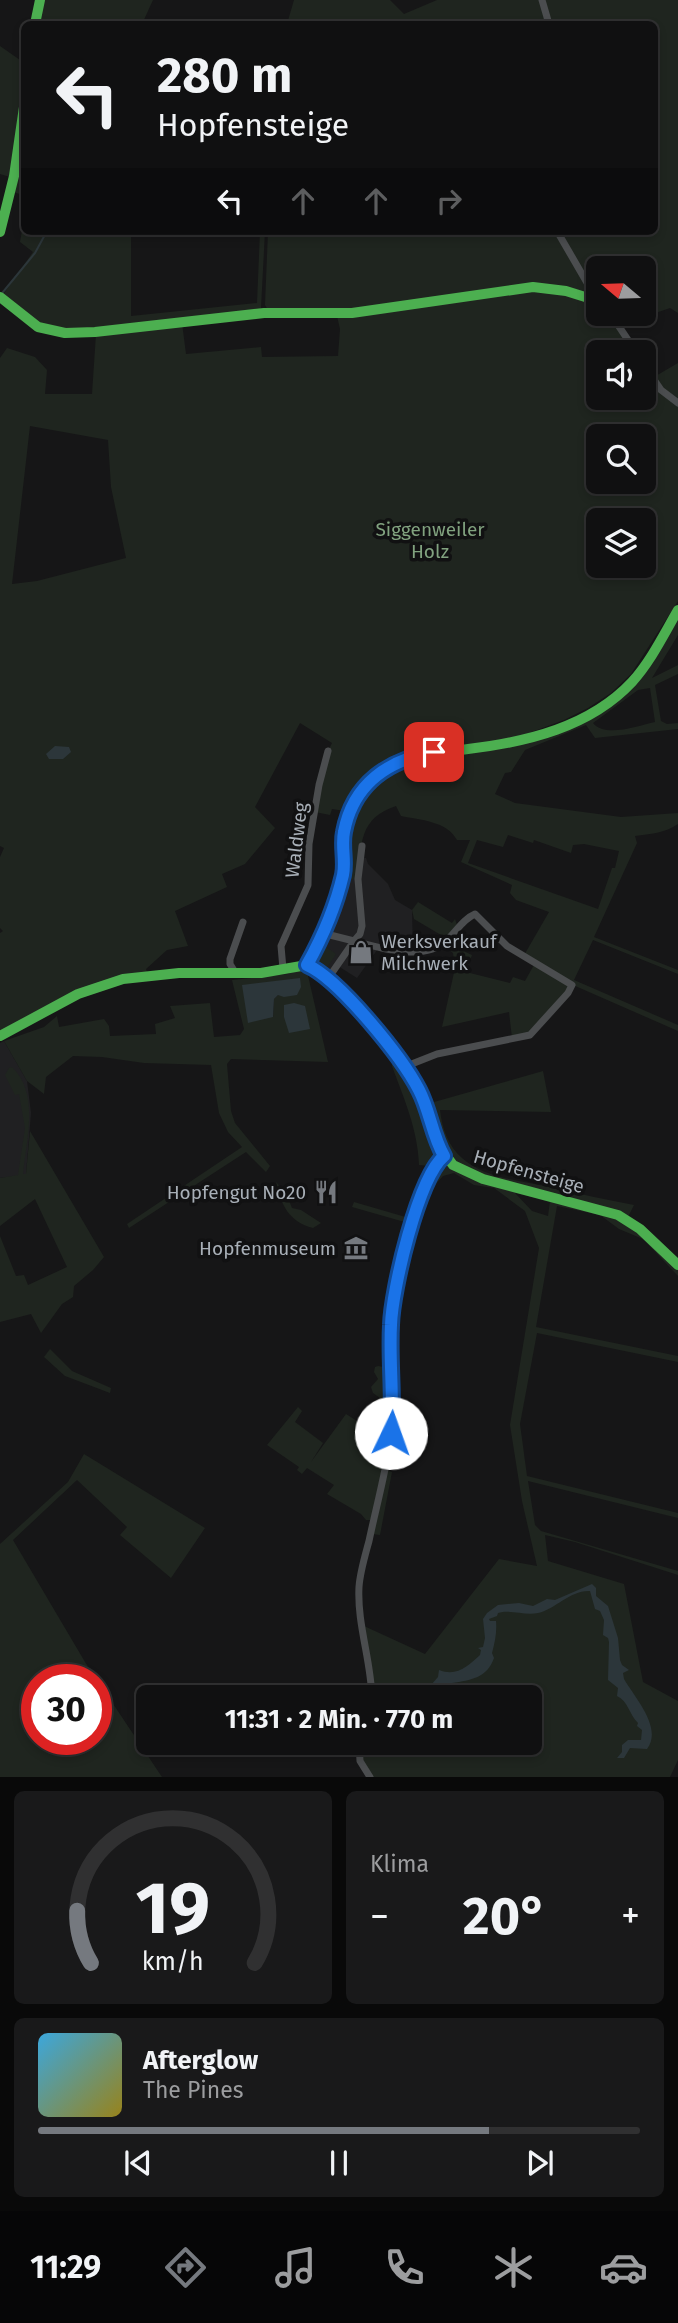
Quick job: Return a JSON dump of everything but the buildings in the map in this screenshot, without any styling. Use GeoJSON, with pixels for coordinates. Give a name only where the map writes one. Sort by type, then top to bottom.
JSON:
{"type":"FeatureCollection","features":[{"type":"Feature","properties":{"kind":"street"},"geometry":{"type":"LineString","coordinates":[[36,21],[40,0]]}},
{"type":"Feature","properties":{"kind":"street"},"geometry":{"type":"LineString","coordinates":[[542,0],[548,21]]}},
{"type":"Feature","properties":{"kind":"street"},"geometry":{"type":"LineString","coordinates":[[0,232],[14,176],[21,128]]}},
{"type":"Feature","properties":{"kind":"street"},"geometry":{"type":"LineString","coordinates":[[559,235],[586,281]]}},
{"type":"Feature","properties":{"kind":"street"},"geometry":{"type":"LineString","coordinates":[[0,297],[38,327],[65,333],[264,313],[352,313],[533,287],[566,291],[586,297]]}},
{"type":"Feature","properties":{"kind":"street"},"geometry":{"type":"LineString","coordinates":[[656,382],[678,403]]}},
{"type":"Feature","properties":{"kind":"street"},"geometry":{"type":"LineString","coordinates":[[0,1036],[76,996],[108,983],[166,973],[258,973],[299,964],[307,965],[344,873],[343,838],[349,815],[362,790],[377,775],[393,764],[418,755],[507,744],[539,735],[598,709],[620,694],[636,677],[678,610]]}},
{"type":"Feature","properties":{"kind":"street","name":"Waldweg"},"geometry":{"type":"LineString","coordinates":[[283,969],[281,946],[308,885],[309,844],[328,751]]}},
{"type":"Feature","properties":{"kind":"street"},"geometry":{"type":"LineString","coordinates":[[327,980],[360,934],[362,926],[358,879],[362,846]]}},
{"type":"Feature","properties":{"kind":"street"},"geometry":{"type":"LineString","coordinates":[[322,933],[395,952],[433,948],[446,942],[460,925],[475,914],[516,953],[572,985],[530,1035],[437,1054],[404,1067]]}},
{"type":"Feature","properties":{"kind":"street"},"geometry":{"type":"LineString","coordinates":[[235,972],[230,960],[243,922]]}},
{"type":"Feature","properties":{"kind":"street","name":"Hopfensteige"},"geometry":{"type":"LineString","coordinates":[[307,965],[360,1010],[404,1067],[419,1091],[439,1146],[453,1165],[475,1177],[618,1215],[639,1229],[678,1265]]}},
{"type":"Feature","properties":{"kind":"street"},"geometry":{"type":"LineString","coordinates":[[371,1685],[370,1663],[361,1622],[359,1586],[391,1433],[393,1404],[390,1328],[402,1264],[419,1204],[435,1168],[444,1156]]}},
{"type":"Feature","properties":{"kind":"street"},"geometry":{"type":"LineString","coordinates":[[359,1755],[359,1760],[370,1777]]}},
{"type":"Feature","properties":{"kind":"shaded area"},"geometry":{"type":"Polygon","coordinates":[[[55,746],[69,747],[71,752],[63,759],[49,759],[46,754],[55,746]]]}},
{"type":"Feature","properties":{"kind":"shaded area"},"geometry":{"type":"Polygon","coordinates":[[[360,858],[366,858],[368,864],[388,884],[395,900],[412,910],[413,952],[377,950],[357,978],[338,966],[329,978],[311,964],[345,879],[360,858]]]}},
{"type":"Feature","properties":{"kind":"shaded area"},"geometry":{"type":"Polygon","coordinates":[[[300,978],[301,987],[297,995],[278,995],[274,999],[273,1017],[248,1023],[242,985],[300,978]]]}},
{"type":"Feature","properties":{"kind":"shaded area"},"geometry":{"type":"Polygon","coordinates":[[[294,1003],[305,1006],[310,1029],[289,1033],[284,1017],[284,1005],[294,1003]]]}},
{"type":"Feature","properties":{"kind":"shaded area"},"geometry":{"type":"Polygon","coordinates":[[[4,1041],[27,1081],[31,1113],[26,1175],[0,1178],[0,1043],[4,1041]]]}},
{"type":"Feature","properties":{"kind":"shaded area"},"geometry":{"type":"Polygon","coordinates":[[[592,1584],[596,1588],[596,1596],[608,1606],[618,1638],[620,1660],[629,1670],[623,1673],[624,1679],[650,1723],[651,1741],[647,1749],[630,1748],[624,1758],[617,1758],[622,1752],[622,1745],[628,1740],[641,1740],[642,1730],[637,1726],[638,1723],[626,1704],[617,1696],[618,1688],[608,1680],[609,1642],[603,1635],[604,1620],[600,1611],[595,1609],[590,1591],[576,1593],[538,1613],[498,1613],[489,1619],[496,1621],[496,1629],[492,1653],[494,1658],[487,1670],[472,1679],[450,1685],[431,1685],[438,1677],[439,1670],[457,1671],[480,1655],[481,1650],[478,1648],[483,1647],[485,1638],[483,1619],[498,1605],[519,1603],[533,1606],[547,1599],[555,1600],[592,1584]]]}},
{"type":"Feature","properties":{"kind":"green space"},"geometry":{"type":"Polygon","coordinates":[[[41,0],[153,0],[143,21],[38,21],[41,0]]]}},
{"type":"Feature","properties":{"kind":"green space","name":"Siggenweiler Holz"},"geometry":{"type":"Polygon","coordinates":[[[294,0],[390,0],[404,14],[437,0],[678,0],[678,313],[670,308],[656,313],[656,256],[586,256],[586,326],[621,326],[627,340],[586,340],[586,410],[656,410],[656,382],[678,405],[678,601],[631,674],[611,693],[588,708],[510,740],[405,753],[386,763],[364,781],[355,791],[345,811],[332,809],[330,815],[315,812],[332,743],[300,723],[255,807],[275,828],[245,864],[222,874],[227,887],[175,911],[188,946],[167,950],[146,969],[147,972],[70,994],[0,1031],[0,933],[3,931],[0,928],[0,857],[4,848],[0,846],[0,358],[7,348],[35,357],[47,370],[45,394],[92,394],[96,334],[182,323],[186,354],[261,347],[262,357],[338,356],[340,329],[337,316],[352,311],[268,310],[265,305],[268,235],[658,235],[658,21],[288,21],[294,0]],[[30,426],[12,584],[37,581],[126,558],[111,487],[108,440],[30,426]]]}},
{"type":"Feature","properties":{"kind":"green space"},"geometry":{"type":"Polygon","coordinates":[[[0,46],[20,60],[21,55],[21,103],[10,177],[0,174],[0,46]]]}},
{"type":"Feature","properties":{"kind":"green space"},"geometry":{"type":"Polygon","coordinates":[[[21,136],[21,194],[12,192],[21,136]]]}},
{"type":"Feature","properties":{"kind":"green space"},"geometry":{"type":"Polygon","coordinates":[[[21,235],[131,235],[131,316],[257,303],[260,235],[265,235],[261,308],[95,331],[43,328],[2,296],[33,252],[20,242],[21,235]]]}},
{"type":"Feature","properties":{"kind":"green space"},"geometry":{"type":"Polygon","coordinates":[[[678,363],[678,400],[662,388],[656,376],[678,363]]]}},
{"type":"Feature","properties":{"kind":"green space"},"geometry":{"type":"Polygon","coordinates":[[[678,618],[678,635],[652,678],[678,665],[678,674],[655,685],[661,721],[667,724],[678,723],[678,729],[595,738],[586,725],[525,750],[511,772],[505,773],[495,794],[515,803],[621,817],[678,813],[678,824],[673,827],[657,833],[635,836],[637,843],[594,937],[678,970],[678,974],[593,940],[574,980],[678,1025],[678,1031],[573,985],[533,1034],[512,1038],[509,1012],[442,1027],[455,968],[453,953],[445,946],[446,943],[472,955],[466,972],[510,983],[513,977],[525,981],[535,963],[523,957],[549,912],[516,900],[510,893],[512,885],[461,862],[470,840],[457,840],[447,829],[432,822],[401,816],[396,806],[384,811],[369,825],[364,834],[358,879],[345,879],[355,813],[368,790],[383,775],[415,759],[473,752],[607,709],[678,618]],[[650,688],[638,690],[593,723],[605,730],[613,730],[655,722],[650,688]],[[508,835],[503,847],[477,840],[468,863],[598,909],[619,851],[584,844],[573,845],[571,853],[534,840],[533,843],[508,835]]]}},
{"type":"Feature","properties":{"kind":"green space"},"geometry":{"type":"Polygon","coordinates":[[[418,902],[452,923],[455,919],[457,925],[446,938],[414,919],[412,910],[418,902]]]}},
{"type":"Feature","properties":{"kind":"green space"},"geometry":{"type":"Polygon","coordinates":[[[322,944],[336,954],[324,972],[314,961],[322,944]]]}},
{"type":"Feature","properties":{"kind":"green space"},"geometry":{"type":"Polygon","coordinates":[[[306,967],[328,1062],[231,1059],[227,1064],[231,1111],[235,1123],[270,1166],[266,1172],[246,1152],[129,1228],[127,1224],[242,1147],[228,1132],[219,1113],[211,1065],[144,1063],[73,1056],[46,1077],[44,1094],[27,1081],[4,1041],[44,1027],[57,1016],[59,1027],[104,1019],[109,1026],[110,1036],[156,1034],[155,1024],[175,1018],[170,1006],[210,1003],[214,1037],[240,1035],[244,1029],[232,980],[288,974],[306,967]],[[243,985],[273,1017],[274,999],[278,995],[297,995],[243,985]]]}},
{"type":"Feature","properties":{"kind":"green space"},"geometry":{"type":"Polygon","coordinates":[[[391,1058],[415,1095],[428,1125],[432,1139],[431,1166],[419,1165],[413,1127],[391,1058]]]}},
{"type":"Feature","properties":{"kind":"green space"},"geometry":{"type":"Polygon","coordinates":[[[12,1067],[21,1078],[29,1104],[23,1174],[26,1174],[30,1131],[104,1257],[74,1286],[73,1297],[62,1304],[41,1333],[31,1314],[0,1322],[0,1236],[16,1276],[24,1275],[28,1285],[67,1267],[35,1199],[0,1226],[0,1178],[18,1175],[25,1128],[19,1094],[15,1095],[5,1075],[12,1067]]]}},
{"type":"Feature","properties":{"kind":"green space"},"geometry":{"type":"Polygon","coordinates":[[[543,1071],[551,1112],[440,1110],[449,1142],[462,1158],[482,1171],[634,1205],[628,1217],[494,1179],[456,1163],[445,1152],[427,1104],[543,1071]]]}},
{"type":"Feature","properties":{"kind":"green space"},"geometry":{"type":"Polygon","coordinates":[[[449,1164],[613,1217],[646,1238],[678,1270],[678,1276],[643,1239],[619,1229],[600,1215],[557,1206],[536,1327],[678,1356],[678,1362],[537,1333],[520,1424],[527,1476],[678,1513],[678,1518],[528,1481],[535,1525],[541,1531],[678,1571],[678,1575],[545,1535],[548,1561],[624,1584],[643,1682],[678,1701],[678,1760],[670,1777],[373,1777],[363,1763],[362,1755],[542,1755],[542,1685],[372,1685],[364,1626],[425,1654],[499,1559],[537,1566],[522,1501],[510,1425],[539,1248],[525,1211],[494,1188],[474,1185],[454,1173],[443,1176],[434,1186],[417,1228],[398,1318],[396,1436],[389,1471],[392,1472],[380,1535],[372,1534],[387,1465],[396,1301],[415,1222],[437,1170],[449,1164]],[[515,1193],[532,1211],[548,1216],[550,1201],[515,1193]]]}},
{"type":"Feature","properties":{"kind":"green space"},"geometry":{"type":"Polygon","coordinates":[[[276,1182],[286,1193],[292,1208],[301,1210],[321,1223],[313,1228],[292,1217],[284,1205],[276,1182]]]}},
{"type":"Feature","properties":{"kind":"green space"},"geometry":{"type":"Polygon","coordinates":[[[354,1202],[409,1218],[408,1223],[352,1207],[354,1202]]]}},
{"type":"Feature","properties":{"kind":"green space"},"geometry":{"type":"Polygon","coordinates":[[[50,1349],[72,1371],[111,1388],[110,1393],[65,1376],[44,1357],[50,1349]]]}},
{"type":"Feature","properties":{"kind":"green space"},"geometry":{"type":"Polygon","coordinates":[[[378,1366],[389,1368],[389,1427],[381,1425],[384,1416],[380,1398],[373,1393],[371,1387],[378,1379],[374,1372],[378,1366]]]}},
{"type":"Feature","properties":{"kind":"green space"},"geometry":{"type":"Polygon","coordinates":[[[298,1407],[302,1411],[295,1422],[323,1443],[311,1462],[346,1414],[382,1437],[381,1442],[384,1436],[388,1441],[370,1520],[327,1494],[334,1485],[307,1468],[302,1474],[297,1470],[299,1467],[267,1445],[298,1407]]]}},
{"type":"Feature","properties":{"kind":"green space"},"geometry":{"type":"Polygon","coordinates":[[[84,1454],[205,1528],[171,1578],[120,1535],[127,1527],[77,1480],[13,1540],[86,1664],[21,1664],[21,1755],[112,1755],[112,1702],[136,1738],[136,1755],[147,1755],[162,1777],[0,1777],[0,1544],[68,1482],[84,1454]]]}},
{"type":"Feature","properties":{"kind":"waterway"},"geometry":{"type":"LineString","coordinates":[[3,292],[35,253],[45,235]]}},
{"type":"Feature","properties":{"kind":"traffic: fast"},"geometry":{"type":"LineString","coordinates":[[36,21],[40,0]]}},
{"type":"Feature","properties":{"kind":"traffic: fast"},"geometry":{"type":"LineString","coordinates":[[0,232],[14,176],[21,128]]}},
{"type":"Feature","properties":{"kind":"traffic: fast"},"geometry":{"type":"LineString","coordinates":[[0,297],[38,327],[65,333],[264,313],[352,313],[533,287],[566,291],[586,297]]}},
{"type":"Feature","properties":{"kind":"traffic: fast"},"geometry":{"type":"LineString","coordinates":[[307,965],[337,899],[343,876],[343,839],[348,816],[359,794],[369,782],[403,761],[428,754],[535,737],[597,710],[615,698],[639,674],[678,610]]}},
{"type":"Feature","properties":{"kind":"traffic: fast"},"geometry":{"type":"LineString","coordinates":[[307,965],[348,998],[404,1067],[419,1091],[439,1146],[453,1165],[483,1179],[618,1215],[640,1229],[678,1265]]}},
{"type":"Feature","properties":{"kind":"traffic: fast"},"geometry":{"type":"LineString","coordinates":[[0,1036],[78,994],[123,979],[179,973],[261,973],[307,965]]}},
{"type":"Feature","properties":{"kind":"place","name":"Werksverkauf Milchwerk"},"geometry":{"type":"Point","coordinates":[361,952]}},
{"type":"Feature","properties":{"kind":"place","name":"Hopfengut No20"},"geometry":{"type":"Point","coordinates":[326,1192]}},
{"type":"Feature","properties":{"kind":"place","name":"Hopfenmuseum"},"geometry":{"type":"Point","coordinates":[356,1248]}},
{"type":"Feature","properties":{"kind":"route"},"geometry":{"type":"LineString","coordinates":[[391,1433],[393,1404],[390,1328],[393,1308],[419,1204],[435,1168],[444,1156],[419,1091],[404,1067],[348,998],[307,965],[340,887],[344,870],[344,831],[362,790],[393,764],[434,752]]}}]}
